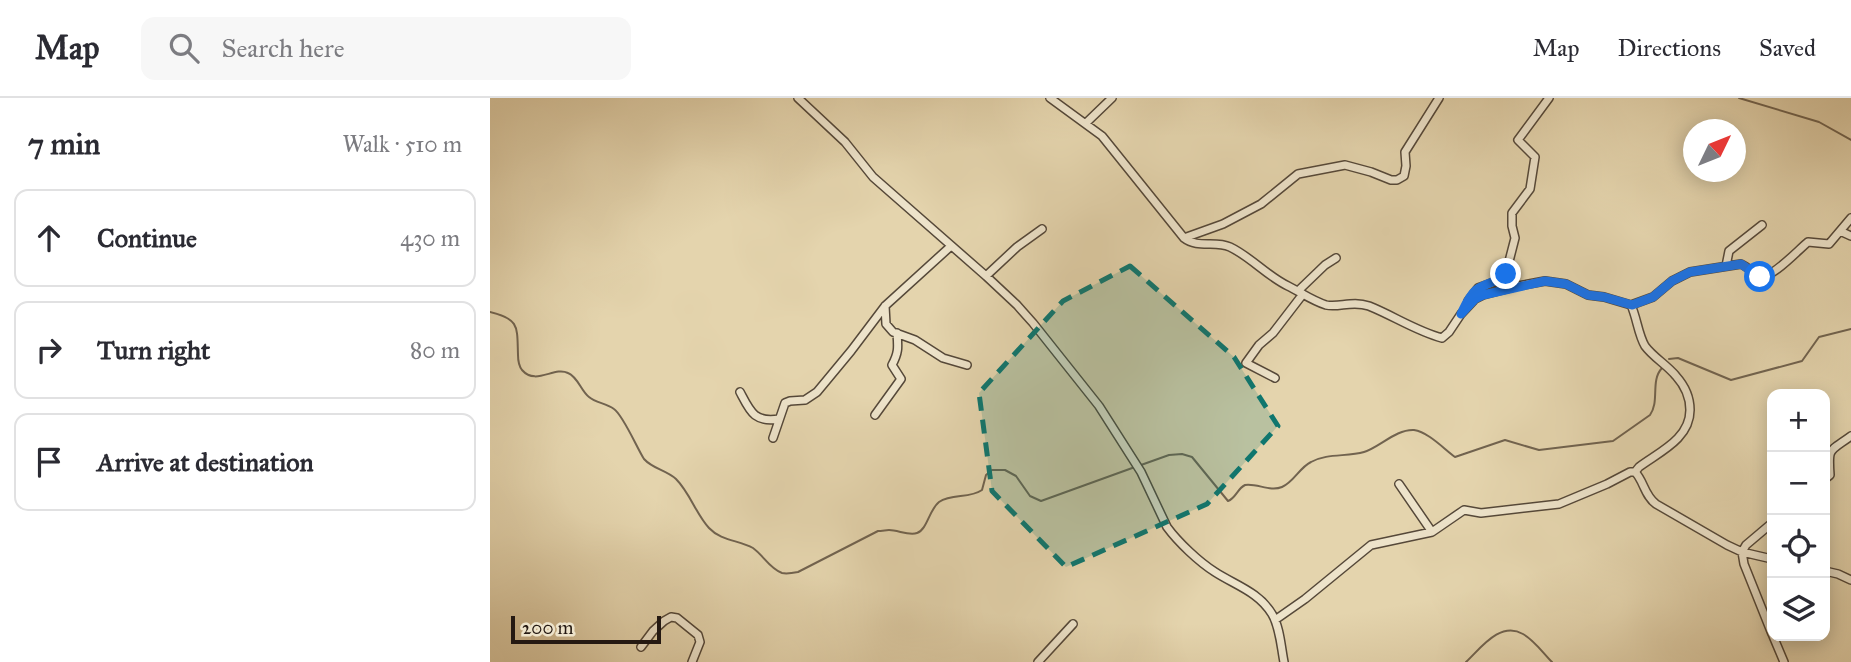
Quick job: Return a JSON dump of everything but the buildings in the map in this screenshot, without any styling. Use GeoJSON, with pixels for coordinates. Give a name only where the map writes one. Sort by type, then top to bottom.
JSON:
{"type":"FeatureCollection","features":[{"type":"Feature","properties":{"kind":"street"},"geometry":{"type":"LineString","coordinates":[[797,98],[845,142],[873,177],[986,276],[1033,323],[1098,406],[1141,472],[1173,535],[1212,570],[1248,589],[1265,605],[1275,621],[1284,662]]}},
{"type":"Feature","properties":{"kind":"street"},"geometry":{"type":"LineString","coordinates":[[1051,98],[1102,136],[1189,242],[1202,245],[1222,244],[1232,248],[1283,284],[1328,305],[1352,303],[1368,306],[1424,334],[1442,338],[1449,332],[1478,288],[1500,280],[1506,274],[1515,238],[1512,213],[1530,188],[1535,157],[1518,140],[1549,98]]}},
{"type":"Feature","properties":{"kind":"street"},"geometry":{"type":"LineString","coordinates":[[1086,123],[1112,98]]}},
{"type":"Feature","properties":{"kind":"street"},"geometry":{"type":"LineString","coordinates":[[1184,238],[1223,224],[1261,204],[1298,174],[1345,165],[1397,180],[1404,176],[1405,152],[1439,98]]}},
{"type":"Feature","properties":{"kind":"street"},"geometry":{"type":"LineString","coordinates":[[1461,314],[1475,299],[1483,295],[1545,281],[1566,284],[1588,295],[1632,305],[1653,297],[1672,281],[1690,272],[1741,264],[1760,277],[1766,277],[1808,242],[1829,244],[1851,218]]}},
{"type":"Feature","properties":{"kind":"street"},"geometry":{"type":"LineString","coordinates":[[1726,266],[1729,251],[1762,225]]}},
{"type":"Feature","properties":{"kind":"street"},"geometry":{"type":"LineString","coordinates":[[986,276],[1017,247],[1042,229]]}},
{"type":"Feature","properties":{"kind":"street"},"geometry":{"type":"LineString","coordinates":[[1840,231],[1851,236]]}},
{"type":"Feature","properties":{"kind":"street"},"geometry":{"type":"LineString","coordinates":[[773,438],[785,403],[805,400],[817,393],[885,306],[951,246]]}},
{"type":"Feature","properties":{"kind":"street"},"geometry":{"type":"LineString","coordinates":[[1275,378],[1246,363],[1259,345],[1273,333],[1301,292],[1325,265],[1336,258]]}},
{"type":"Feature","properties":{"kind":"street"},"geometry":{"type":"LineString","coordinates":[[1275,621],[1371,545],[1433,532],[1464,510],[1481,513],[1559,504],[1635,472],[1675,441],[1685,430],[1690,416],[1690,400],[1686,388],[1677,377],[1647,349],[1632,305]]}},
{"type":"Feature","properties":{"kind":"street"},"geometry":{"type":"LineString","coordinates":[[885,306],[886,324],[893,332],[927,346],[943,358],[967,365]]}},
{"type":"Feature","properties":{"kind":"street"},"geometry":{"type":"LineString","coordinates":[[875,415],[901,379],[891,365],[897,357],[897,333]]}},
{"type":"Feature","properties":{"kind":"street"},"geometry":{"type":"LineString","coordinates":[[740,391],[750,412],[767,421],[779,419]]}},
{"type":"Feature","properties":{"kind":"street"},"geometry":{"type":"LineString","coordinates":[[1829,452],[1851,436]]}},
{"type":"Feature","properties":{"kind":"street"},"geometry":{"type":"LineString","coordinates":[[1635,472],[1649,498],[1656,504],[1727,545],[1767,558]]}},
{"type":"Feature","properties":{"kind":"street"},"geometry":{"type":"LineString","coordinates":[[1399,484],[1433,532]]}},
{"type":"Feature","properties":{"kind":"street"},"geometry":{"type":"LineString","coordinates":[[1767,527],[1746,545],[1742,552],[1744,564],[1767,620]]}},
{"type":"Feature","properties":{"kind":"street"},"geometry":{"type":"LineString","coordinates":[[1830,572],[1851,580]]}},
{"type":"Feature","properties":{"kind":"street"},"geometry":{"type":"LineString","coordinates":[[640,647],[664,621],[671,617],[677,618],[698,635],[700,642],[692,662]]}},
{"type":"Feature","properties":{"kind":"street"},"geometry":{"type":"LineString","coordinates":[[1038,662],[1073,624]]}},
{"type":"Feature","properties":{"kind":"street"},"geometry":{"type":"LineString","coordinates":[[1775,641],[1784,662]]}},
{"type":"Feature","properties":{"kind":"highlighted area"},"geometry":{"type":"Polygon","coordinates":[[[1130,266],[1234,357],[1278,426],[1207,504],[1066,567],[992,491],[979,393],[1063,301],[1130,266]]]}},
{"type":"Feature","properties":{"kind":"waterway"},"geometry":{"type":"LineString","coordinates":[[1739,98],[1819,122],[1851,140]]}},
{"type":"Feature","properties":{"kind":"waterway"},"geometry":{"type":"LineString","coordinates":[[490,312],[507,318],[515,326],[518,361],[522,370],[533,376],[557,372],[571,375],[589,397],[618,412],[644,459],[676,479],[709,528],[719,535],[753,548],[782,573],[798,572],[878,531],[917,533],[939,502],[982,490],[986,475],[992,470],[1005,470],[1016,476],[1030,496],[1041,501],[1135,467]]}},
{"type":"Feature","properties":{"kind":"waterway"},"geometry":{"type":"LineString","coordinates":[[1669,359],[1678,358],[1731,380],[1802,361],[1819,337],[1851,329]]}},
{"type":"Feature","properties":{"kind":"waterway"},"geometry":{"type":"LineString","coordinates":[[1141,465],[1169,455],[1182,454],[1192,457],[1228,501],[1245,485],[1273,489],[1282,487],[1317,459],[1364,452],[1407,430],[1425,434],[1455,457],[1505,440],[1539,450],[1613,441],[1650,415],[1654,404],[1656,379],[1662,368]]}},
{"type":"Feature","properties":{"kind":"waterway"},"geometry":{"type":"LineString","coordinates":[[1466,662],[1492,638],[1506,631],[1523,634],[1552,662]]}},
{"type":"Feature","properties":{"kind":"route"},"geometry":{"type":"LineString","coordinates":[[1506,274],[1500,280],[1478,288],[1461,314],[1475,299],[1483,295],[1536,282],[1566,284],[1588,295],[1632,305],[1653,297],[1672,281],[1690,272],[1741,264],[1760,277]]}}]}
